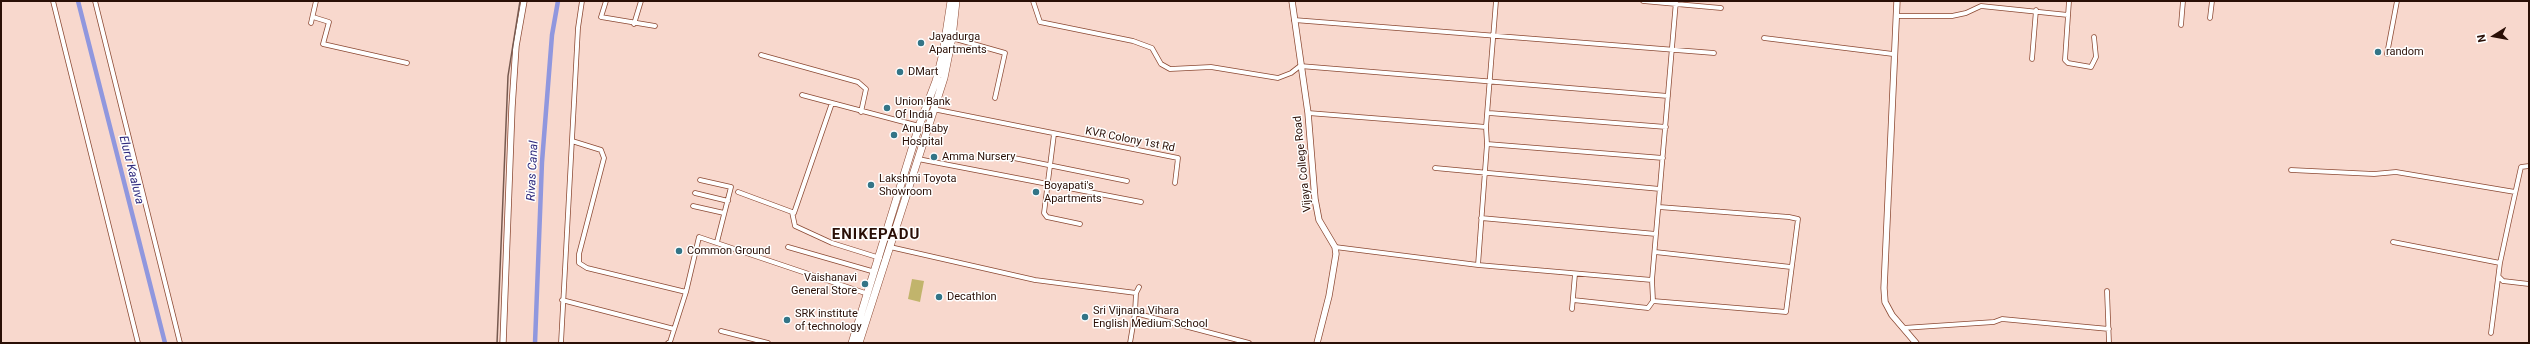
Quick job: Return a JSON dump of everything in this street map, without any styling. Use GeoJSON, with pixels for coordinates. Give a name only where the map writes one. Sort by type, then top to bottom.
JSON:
{"type":"FeatureCollection","features":[{"type":"Feature","properties":{"kind":"main road"},"geometry":{"type":"LineString","coordinates":[[852,343],[880,258],[919,126],[936,81],[943,53],[951,1]]}},
{"type":"Feature","properties":{"kind":"main road"},"geometry":{"type":"LineString","coordinates":[[859,343],[916,159],[944,78],[952,38],[956,1]]}},
{"type":"Feature","properties":{"kind":"street"},"geometry":{"type":"LineString","coordinates":[[53,1],[138,343]]}},
{"type":"Feature","properties":{"kind":"street"},"geometry":{"type":"LineString","coordinates":[[95,1],[180,343]]}},
{"type":"Feature","properties":{"kind":"street"},"geometry":{"type":"LineString","coordinates":[[311,23],[316,1]]}},
{"type":"Feature","properties":{"kind":"street"},"geometry":{"type":"LineString","coordinates":[[503,343],[512,107],[516,46],[524,1]]}},
{"type":"Feature","properties":{"kind":"street"},"geometry":{"type":"LineString","coordinates":[[561,343],[562,300],[568,248],[578,22],[582,1]]}},
{"type":"Feature","properties":{"kind":"street"},"geometry":{"type":"LineString","coordinates":[[606,1],[601,17],[634,24],[655,26]]}},
{"type":"Feature","properties":{"kind":"street"},"geometry":{"type":"LineString","coordinates":[[634,24],[641,1]]}},
{"type":"Feature","properties":{"kind":"street"},"geometry":{"type":"LineString","coordinates":[[1033,1],[1038,19],[1043,23],[1133,41],[1152,48],[1161,64],[1170,69],[1211,67],[1278,78],[1291,73],[1300,66],[1668,96]]}},
{"type":"Feature","properties":{"kind":"street","name":"Vijaya College Road"},"geometry":{"type":"LineString","coordinates":[[1292,1],[1308,114],[1318,214],[1324,230],[1335,246]]}},
{"type":"Feature","properties":{"kind":"street"},"geometry":{"type":"LineString","coordinates":[[1478,265],[1487,144],[1486,127],[1489,113],[1496,1]]}},
{"type":"Feature","properties":{"kind":"street"},"geometry":{"type":"LineString","coordinates":[[1643,1],[1676,2],[1721,8]]}},
{"type":"Feature","properties":{"kind":"street"},"geometry":{"type":"LineString","coordinates":[[1897,1],[1884,288],[1885,302],[1892,315],[1916,343]]}},
{"type":"Feature","properties":{"kind":"street"},"geometry":{"type":"LineString","coordinates":[[2069,1],[2065,60],[2068,63],[2091,67],[2096,57],[2094,37]]}},
{"type":"Feature","properties":{"kind":"street"},"geometry":{"type":"LineString","coordinates":[[2181,25],[2183,1]]}},
{"type":"Feature","properties":{"kind":"street"},"geometry":{"type":"LineString","coordinates":[[2210,18],[2212,1]]}},
{"type":"Feature","properties":{"kind":"street"},"geometry":{"type":"LineString","coordinates":[[2387,54],[2397,1]]}},
{"type":"Feature","properties":{"kind":"street"},"geometry":{"type":"LineString","coordinates":[[1573,300],[1648,308],[1652,301],[1652,280],[1676,2]]}},
{"type":"Feature","properties":{"kind":"street"},"geometry":{"type":"LineString","coordinates":[[1896,16],[1952,16],[1966,13],[1981,6],[2036,10],[2068,15]]}},
{"type":"Feature","properties":{"kind":"street"},"geometry":{"type":"LineString","coordinates":[[2032,59],[2036,10]]}},
{"type":"Feature","properties":{"kind":"street"},"geometry":{"type":"LineString","coordinates":[[312,17],[329,22],[323,44],[407,63]]}},
{"type":"Feature","properties":{"kind":"street"},"geometry":{"type":"LineString","coordinates":[[1294,20],[1714,53]]}},
{"type":"Feature","properties":{"kind":"street"},"geometry":{"type":"LineString","coordinates":[[952,38],[1005,53],[995,98]]}},
{"type":"Feature","properties":{"kind":"street"},"geometry":{"type":"LineString","coordinates":[[1764,38],[1894,54]]}},
{"type":"Feature","properties":{"kind":"street"},"geometry":{"type":"LineString","coordinates":[[761,55],[858,82],[866,89],[862,112]]}},
{"type":"Feature","properties":{"kind":"street"},"geometry":{"type":"LineString","coordinates":[[802,95],[919,126]]}},
{"type":"Feature","properties":{"kind":"street"},"geometry":{"type":"LineString","coordinates":[[832,103],[794,213],[793,222],[795,226],[832,243],[880,258]]}},
{"type":"Feature","properties":{"kind":"street"},"geometry":{"type":"LineString","coordinates":[[933,109],[1054,134],[1049,166],[1045,216],[1080,224]]}},
{"type":"Feature","properties":{"kind":"street"},"geometry":{"type":"LineString","coordinates":[[1489,113],[1666,127]]}},
{"type":"Feature","properties":{"kind":"street"},"geometry":{"type":"LineString","coordinates":[[1308,114],[1486,127]]}},
{"type":"Feature","properties":{"kind":"street","name":"KVR Colony 1st Rd"},"geometry":{"type":"LineString","coordinates":[[1054,134],[1178,158],[1175,183]]}},
{"type":"Feature","properties":{"kind":"street"},"geometry":{"type":"LineString","coordinates":[[572,141],[601,150],[604,158],[579,254],[579,263],[587,268],[686,292]]}},
{"type":"Feature","properties":{"kind":"street"},"geometry":{"type":"LineString","coordinates":[[1487,144],[1663,158]]}},
{"type":"Feature","properties":{"kind":"street"},"geometry":{"type":"LineString","coordinates":[[1009,157],[1127,181]]}},
{"type":"Feature","properties":{"kind":"street"},"geometry":{"type":"LineString","coordinates":[[916,159],[1141,202]]}},
{"type":"Feature","properties":{"kind":"street"},"geometry":{"type":"LineString","coordinates":[[2491,333],[2500,263],[2515,192],[2521,167],[2529,166]]}},
{"type":"Feature","properties":{"kind":"street"},"geometry":{"type":"LineString","coordinates":[[1435,168],[1485,174],[1660,189]]}},
{"type":"Feature","properties":{"kind":"street"},"geometry":{"type":"LineString","coordinates":[[2291,170],[2366,174],[2396,172],[2515,192]]}},
{"type":"Feature","properties":{"kind":"street"},"geometry":{"type":"LineString","coordinates":[[700,180],[731,187],[717,242]]}},
{"type":"Feature","properties":{"kind":"street"},"geometry":{"type":"LineString","coordinates":[[738,192],[794,213]]}},
{"type":"Feature","properties":{"kind":"street"},"geometry":{"type":"LineString","coordinates":[[695,193],[728,201]]}},
{"type":"Feature","properties":{"kind":"street"},"geometry":{"type":"LineString","coordinates":[[693,206],[724,214]]}},
{"type":"Feature","properties":{"kind":"street"},"geometry":{"type":"LineString","coordinates":[[1652,301],[1786,312],[1798,219],[1789,217],[1658,207]]}},
{"type":"Feature","properties":{"kind":"street"},"geometry":{"type":"LineString","coordinates":[[1481,218],[1656,234]]}},
{"type":"Feature","properties":{"kind":"street"},"geometry":{"type":"LineString","coordinates":[[668,343],[670,342],[686,292],[699,237],[868,294]]}},
{"type":"Feature","properties":{"kind":"street"},"geometry":{"type":"LineString","coordinates":[[2393,242],[2500,263]]}},
{"type":"Feature","properties":{"kind":"street"},"geometry":{"type":"LineString","coordinates":[[889,246],[1035,280],[1136,293]]}},
{"type":"Feature","properties":{"kind":"street"},"geometry":{"type":"LineString","coordinates":[[1317,343],[1335,269],[1335,246],[1478,265],[1652,280]]}},
{"type":"Feature","properties":{"kind":"street"},"geometry":{"type":"LineString","coordinates":[[788,247],[875,272]]}},
{"type":"Feature","properties":{"kind":"street"},"geometry":{"type":"LineString","coordinates":[[1655,252],[1791,267]]}},
{"type":"Feature","properties":{"kind":"street"},"geometry":{"type":"LineString","coordinates":[[1572,309],[1575,274]]}},
{"type":"Feature","properties":{"kind":"street"},"geometry":{"type":"LineString","coordinates":[[2499,277],[2503,281],[2529,284]]}},
{"type":"Feature","properties":{"kind":"street"},"geometry":{"type":"LineString","coordinates":[[1130,343],[1136,293],[1139,287]]}},
{"type":"Feature","properties":{"kind":"street"},"geometry":{"type":"LineString","coordinates":[[2107,291],[2109,343]]}},
{"type":"Feature","properties":{"kind":"street"},"geometry":{"type":"LineString","coordinates":[[562,300],[674,329]]}},
{"type":"Feature","properties":{"kind":"street"},"geometry":{"type":"LineString","coordinates":[[1134,313],[1249,343]]}},
{"type":"Feature","properties":{"kind":"street"},"geometry":{"type":"LineString","coordinates":[[1903,328],[1994,322],[2002,318],[2109,329]]}},
{"type":"Feature","properties":{"kind":"street"},"geometry":{"type":"LineString","coordinates":[[721,331],[768,343]]}},
{"type":"Feature","properties":{"kind":"shaded area"},"geometry":{"type":"Polygon","coordinates":[[[912,279],[924,281],[920,302],[908,299],[912,279]]]}},
{"type":"Feature","properties":{"kind":"waterway","name":"Eluru Kaaluva"},"geometry":{"type":"LineString","coordinates":[[78,1],[165,343]]}},
{"type":"Feature","properties":{"kind":"waterway","name":"Rivas Canal"},"geometry":{"type":"LineString","coordinates":[[535,343],[542,162],[552,35],[558,1]]}},
{"type":"Feature","properties":{"kind":"railway"},"geometry":{"type":"LineString","coordinates":[[497,343],[508,76],[520,1]]}},
{"type":"Feature","properties":{"kind":"place","name":"Jayadurga Apartments"},"geometry":{"type":"Point","coordinates":[921,43]}},
{"type":"Feature","properties":{"kind":"place","name":"random"},"geometry":{"type":"Point","coordinates":[2378,52]}},
{"type":"Feature","properties":{"kind":"place","name":"DMart"},"geometry":{"type":"Point","coordinates":[900,72]}},
{"type":"Feature","properties":{"kind":"place","name":"Union Bank Of India"},"geometry":{"type":"Point","coordinates":[887,108]}},
{"type":"Feature","properties":{"kind":"place","name":"Anu Baby Hospital"},"geometry":{"type":"Point","coordinates":[894,135]}},
{"type":"Feature","properties":{"kind":"place","name":"Amma Nursery"},"geometry":{"type":"Point","coordinates":[934,157]}},
{"type":"Feature","properties":{"kind":"place","name":"Lakshmi Toyota Showroom"},"geometry":{"type":"Point","coordinates":[871,185]}},
{"type":"Feature","properties":{"kind":"place","name":"Boyapati's Apartments"},"geometry":{"type":"Point","coordinates":[1036,192]}},
{"type":"Feature","properties":{"kind":"place","name":"Common Ground"},"geometry":{"type":"Point","coordinates":[679,251]}},
{"type":"Feature","properties":{"kind":"place","name":"Vaishanavi General Store"},"geometry":{"type":"Point","coordinates":[865,284]}},
{"type":"Feature","properties":{"kind":"place","name":"Decathlon"},"geometry":{"type":"Point","coordinates":[939,297]}},
{"type":"Feature","properties":{"kind":"place","name":"Sri Vijnana Vihara English Medium School"},"geometry":{"type":"Point","coordinates":[1085,317]}},
{"type":"Feature","properties":{"kind":"place","name":"SRK institute of technology"},"geometry":{"type":"Point","coordinates":[787,320]}},
{"type":"Feature","properties":{"kind":"district","name":"ENIKEPADU"},"geometry":{"type":"Point","coordinates":[876,235]}}]}
